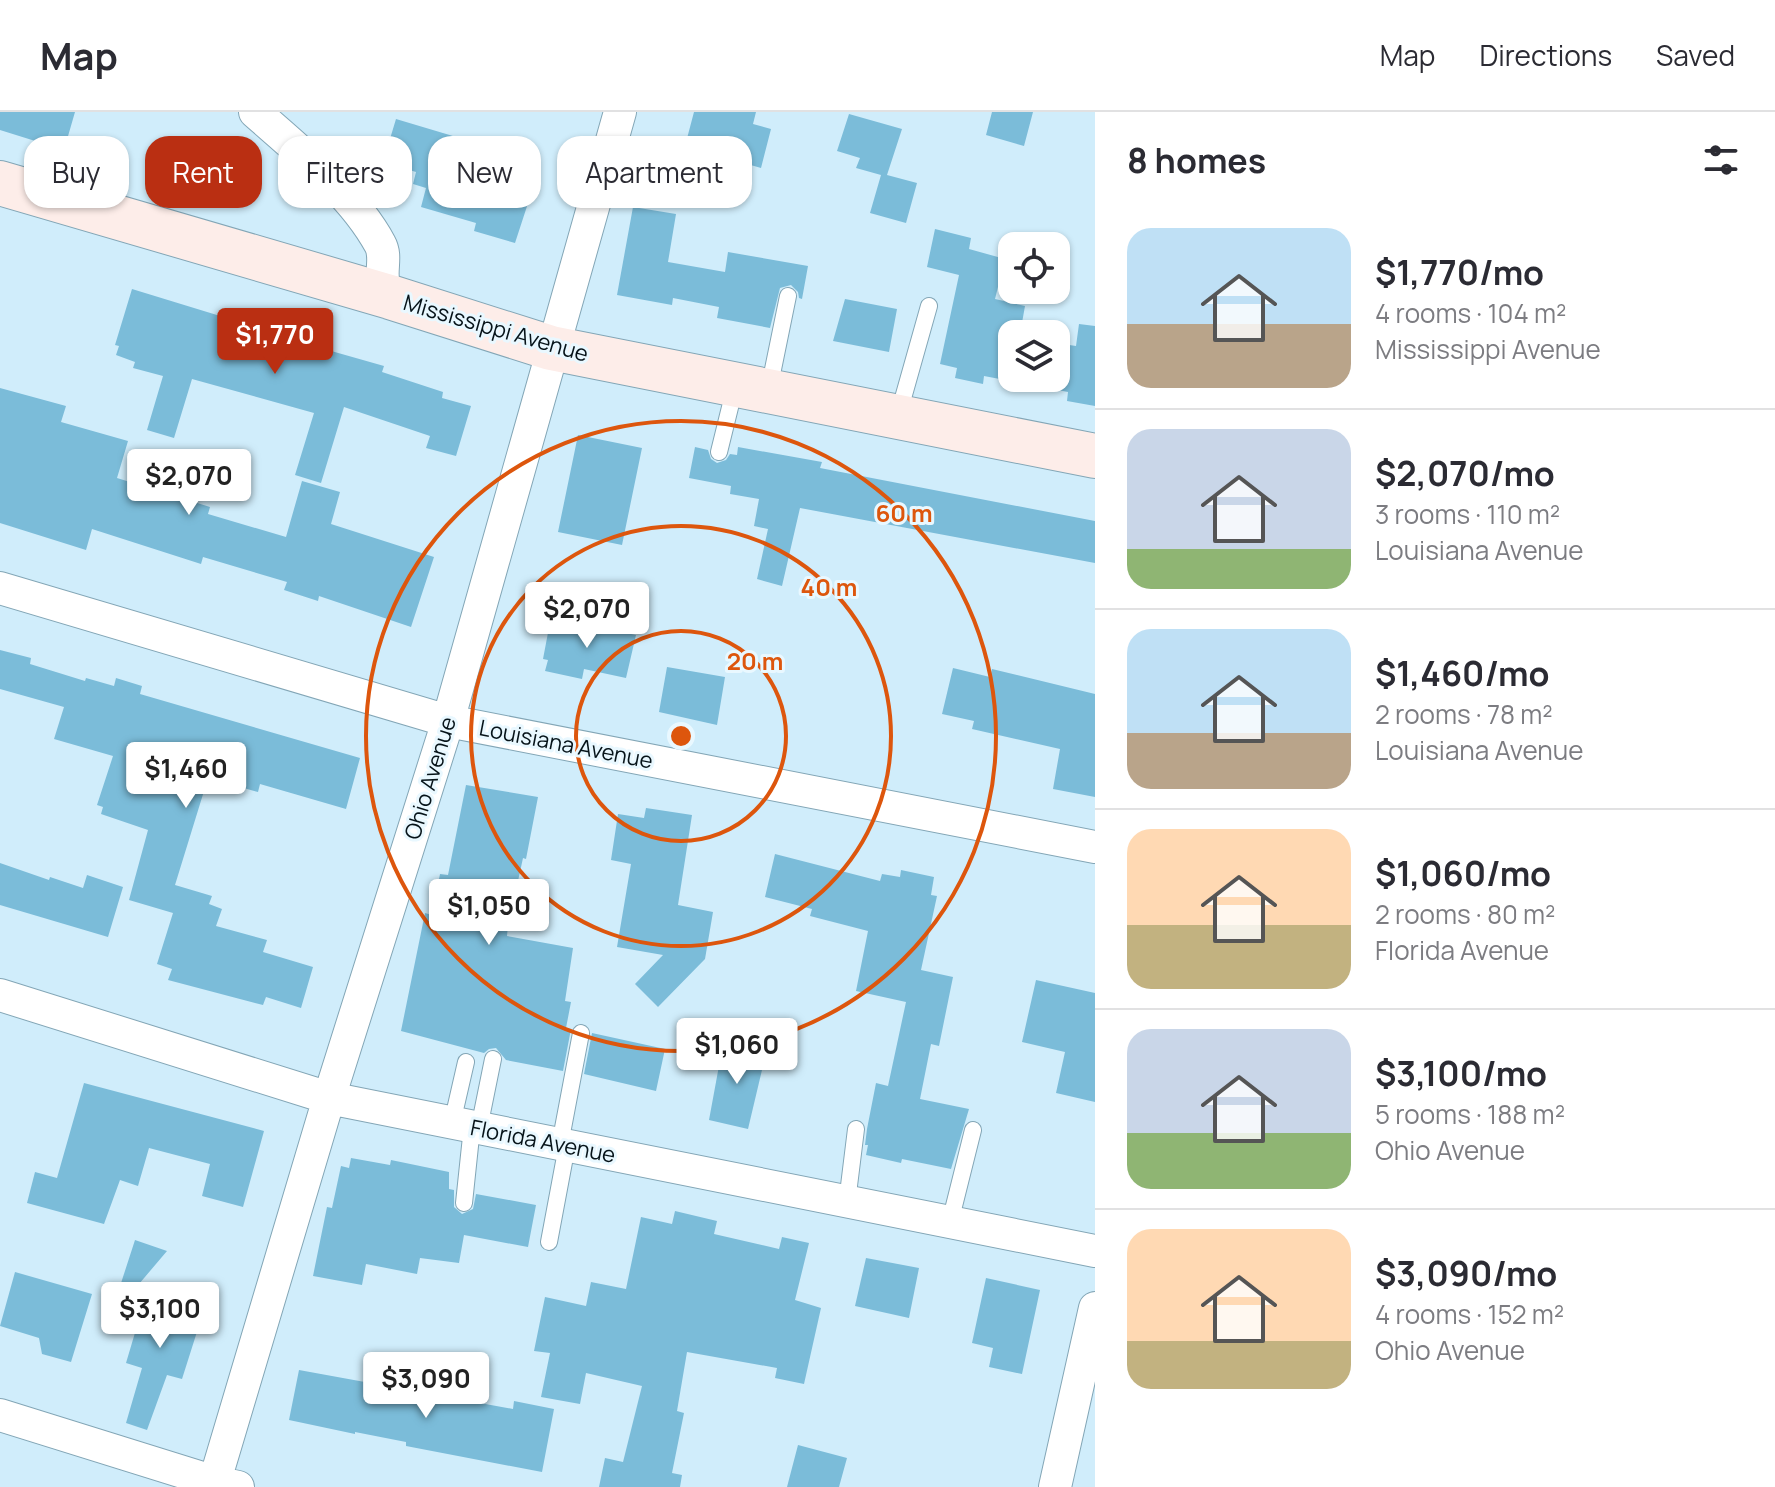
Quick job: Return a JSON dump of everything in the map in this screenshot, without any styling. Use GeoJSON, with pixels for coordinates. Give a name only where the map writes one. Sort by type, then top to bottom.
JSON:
{"type":"FeatureCollection","features":[{"type":"Feature","properties":{"kind":"street"},"geometry":{"type":"LineString","coordinates":[[255,112],[356,209],[382,247],[382,287],[390,297]]}},
{"type":"Feature","properties":{"kind":"street","name":"Ohio Avenue"},"geometry":{"type":"LineString","coordinates":[[222,1485],[329,1098],[448,721],[620,112]]}},
{"type":"Feature","properties":{"kind":"street","name":"Mississippi Avenue"},"geometry":{"type":"LineString","coordinates":[[0,183],[390,297],[551,348],[1095,456]]}},
{"type":"Feature","properties":{"kind":"street","name":"Louisiana Avenue"},"geometry":{"type":"LineString","coordinates":[[0,588],[448,721],[1095,847]]}},
{"type":"Feature","properties":{"kind":"street","name":"Florida Avenue"},"geometry":{"type":"LineString","coordinates":[[0,995],[329,1098],[1095,1251]]}},
{"type":"Feature","properties":{"kind":"street"},"geometry":{"type":"LineString","coordinates":[[1055,1487],[1095,1308]]}},
{"type":"Feature","properties":{"kind":"street"},"geometry":{"type":"LineString","coordinates":[[0,1415],[222,1485]]}},
{"type":"Feature","properties":{"kind":"lane"},"geometry":{"type":"LineString","coordinates":[[719,452],[752,388],[788,296]]}},
{"type":"Feature","properties":{"kind":"lane"},"geometry":{"type":"LineString","coordinates":[[897,417],[929,306]]}},
{"type":"Feature","properties":{"kind":"lane"},"geometry":{"type":"LineString","coordinates":[[549,1242],[581,1033]]}},
{"type":"Feature","properties":{"kind":"lane"},"geometry":{"type":"LineString","coordinates":[[467,1126],[493,1059]]}},
{"type":"Feature","properties":{"kind":"lane"},"geometry":{"type":"LineString","coordinates":[[464,1203],[466,1062]]}},
{"type":"Feature","properties":{"kind":"lane"},"geometry":{"type":"LineString","coordinates":[[847,1202],[856,1129]]}},
{"type":"Feature","properties":{"kind":"lane"},"geometry":{"type":"LineString","coordinates":[[950,1222],[973,1130]]}},
{"type":"Feature","properties":{"kind":"building"},"geometry":{"type":"Polygon","coordinates":[[[0,112],[75,112],[68,136],[24,138],[0,130],[0,112]]]}},
{"type":"Feature","properties":{"kind":"building"},"geometry":{"type":"Polygon","coordinates":[[[694,112],[756,112],[753,124],[771,129],[761,168],[752,165],[752,136],[688,136],[694,112]]]}},
{"type":"Feature","properties":{"kind":"building"},"geometry":{"type":"Polygon","coordinates":[[[992,112],[1033,112],[1024,146],[986,135],[992,112]]]}},
{"type":"Feature","properties":{"kind":"building"},"geometry":{"type":"Polygon","coordinates":[[[849,114],[902,129],[887,175],[917,183],[906,223],[870,213],[881,175],[856,168],[860,158],[837,151],[849,114]]]}},
{"type":"Feature","properties":{"kind":"building"},"geometry":{"type":"Polygon","coordinates":[[[396,119],[453,136],[428,136],[428,208],[526,208],[515,243],[474,231],[476,223],[421,207],[426,188],[413,184],[416,172],[412,171],[412,136],[391,136],[396,119]]]}},
{"type":"Feature","properties":{"kind":"building"},"geometry":{"type":"Polygon","coordinates":[[[633,208],[676,214],[668,262],[725,272],[728,252],[808,266],[802,299],[791,285],[780,288],[770,328],[717,318],[719,307],[673,298],[672,305],[617,295],[633,208]]]}},
{"type":"Feature","properties":{"kind":"building"},"geometry":{"type":"Polygon","coordinates":[[[935,229],[971,238],[969,249],[998,257],[995,299],[998,304],[1025,306],[1022,320],[998,320],[998,379],[984,376],[983,384],[955,378],[957,368],[940,364],[959,275],[927,267],[935,229]]]}},
{"type":"Feature","properties":{"kind":"building"},"geometry":{"type":"Polygon","coordinates":[[[132,289],[243,323],[248,323],[251,312],[290,323],[286,334],[290,335],[289,339],[384,366],[382,372],[443,392],[442,398],[471,406],[456,456],[426,448],[430,436],[344,407],[321,483],[295,475],[314,413],[192,379],[174,438],[147,430],[163,376],[133,368],[135,362],[116,355],[119,346],[115,345],[132,289]]]}},
{"type":"Feature","properties":{"kind":"building"},"geometry":{"type":"Polygon","coordinates":[[[845,299],[897,309],[889,352],[833,341],[845,299]]]}},
{"type":"Feature","properties":{"kind":"building"},"geometry":{"type":"Polygon","coordinates":[[[1079,324],[1095,326],[1095,406],[1067,401],[1070,392],[1070,345],[1076,346],[1079,324]]]}},
{"type":"Feature","properties":{"kind":"building"},"geometry":{"type":"Polygon","coordinates":[[[0,388],[66,406],[61,422],[128,441],[117,478],[210,507],[208,514],[286,537],[302,481],[340,492],[331,524],[434,557],[411,627],[319,596],[318,601],[284,590],[287,582],[203,557],[201,564],[92,529],[86,550],[0,523],[0,388]]]}},
{"type":"Feature","properties":{"kind":"building"},"geometry":{"type":"Polygon","coordinates":[[[578,435],[642,448],[622,545],[558,532],[578,435]]]}},
{"type":"Feature","properties":{"kind":"building"},"geometry":{"type":"Polygon","coordinates":[[[695,447],[708,450],[711,459],[717,463],[726,460],[730,454],[737,455],[738,447],[822,462],[820,468],[1095,521],[1095,563],[800,508],[782,586],[757,579],[768,529],[754,526],[759,499],[730,494],[731,486],[689,478],[695,447]]]}},
{"type":"Feature","properties":{"kind":"building"},"geometry":{"type":"Polygon","coordinates":[[[551,617],[636,635],[626,678],[584,669],[582,679],[545,671],[548,660],[543,659],[551,617]]]}},
{"type":"Feature","properties":{"kind":"building"},"geometry":{"type":"Polygon","coordinates":[[[0,650],[31,658],[30,664],[85,681],[86,678],[114,686],[116,678],[142,686],[140,694],[360,758],[346,809],[260,784],[258,792],[208,778],[175,885],[212,896],[209,904],[222,909],[216,926],[267,940],[263,952],[313,967],[301,1008],[266,997],[263,1005],[168,980],[172,969],[157,964],[173,913],[129,900],[148,830],[101,814],[103,807],[97,805],[113,756],[54,739],[64,707],[0,689],[0,650]]]}},
{"type":"Feature","properties":{"kind":"building"},"geometry":{"type":"Polygon","coordinates":[[[667,667],[725,677],[717,725],[659,712],[667,667]]]}},
{"type":"Feature","properties":{"kind":"building"},"geometry":{"type":"Polygon","coordinates":[[[953,668],[990,677],[992,669],[1095,694],[1095,797],[1053,789],[1060,749],[972,729],[974,721],[942,714],[953,668]]]}},
{"type":"Feature","properties":{"kind":"building"},"geometry":{"type":"Polygon","coordinates":[[[466,785],[538,797],[526,859],[523,858],[518,881],[512,880],[507,936],[573,948],[565,1001],[571,1002],[566,1028],[571,1029],[563,1071],[506,1060],[496,1048],[484,1053],[401,1031],[425,913],[432,915],[440,874],[448,875],[466,785]]]}},
{"type":"Feature","properties":{"kind":"building"},"geometry":{"type":"Polygon","coordinates":[[[646,808],[692,815],[678,905],[713,912],[705,959],[658,1007],[635,984],[663,955],[617,947],[631,864],[611,860],[618,814],[644,818],[646,808]]]}},
{"type":"Feature","properties":{"kind":"building"},"geometry":{"type":"Polygon","coordinates":[[[775,854],[880,881],[882,874],[900,877],[901,870],[934,877],[931,895],[937,896],[921,970],[953,977],[939,1046],[931,1044],[920,1099],[969,1109],[951,1169],[866,1155],[867,1129],[876,1083],[888,1086],[906,1002],[856,991],[868,931],[810,916],[812,909],[765,897],[775,854]]]}},
{"type":"Feature","properties":{"kind":"building"},"geometry":{"type":"Polygon","coordinates":[[[0,863],[83,888],[87,875],[123,887],[108,937],[0,905],[0,863]]]}},
{"type":"Feature","properties":{"kind":"building"},"geometry":{"type":"Polygon","coordinates":[[[1036,980],[1095,993],[1095,1102],[1056,1093],[1065,1052],[1022,1042],[1036,980]]]}},
{"type":"Feature","properties":{"kind":"building"},"geometry":{"type":"Polygon","coordinates":[[[592,1033],[665,1049],[656,1091],[584,1074],[592,1033]]]}},
{"type":"Feature","properties":{"kind":"building"},"geometry":{"type":"Polygon","coordinates":[[[723,1044],[766,1053],[748,1129],[709,1120],[723,1044]]]}},
{"type":"Feature","properties":{"kind":"building"},"geometry":{"type":"Polygon","coordinates":[[[84,1083],[264,1131],[243,1207],[202,1196],[210,1164],[149,1148],[138,1186],[120,1180],[104,1224],[27,1203],[35,1172],[57,1178],[84,1083]]]}},
{"type":"Feature","properties":{"kind":"building"},"geometry":{"type":"Polygon","coordinates":[[[351,1158],[390,1165],[391,1160],[449,1172],[449,1189],[454,1190],[454,1207],[462,1214],[473,1209],[476,1194],[536,1205],[528,1247],[464,1235],[459,1263],[420,1258],[417,1274],[366,1264],[362,1285],[313,1276],[327,1207],[332,1208],[341,1166],[349,1168],[351,1158]]]}},
{"type":"Feature","properties":{"kind":"building"},"geometry":{"type":"Polygon","coordinates":[[[675,1211],[717,1221],[714,1234],[779,1249],[782,1237],[809,1243],[795,1300],[821,1308],[804,1384],[775,1378],[777,1368],[687,1352],[677,1411],[684,1413],[672,1473],[682,1475],[680,1487],[599,1487],[605,1458],[623,1462],[642,1386],[586,1373],[580,1404],[541,1397],[550,1353],[534,1351],[545,1297],[586,1306],[591,1282],[626,1289],[641,1217],[672,1224],[675,1211]]]}},
{"type":"Feature","properties":{"kind":"building"},"geometry":{"type":"Polygon","coordinates":[[[135,1240],[167,1251],[110,1317],[135,1240]]]}},
{"type":"Feature","properties":{"kind":"building"},"geometry":{"type":"Polygon","coordinates":[[[866,1258],[919,1268],[909,1318],[855,1306],[866,1258]]]}},
{"type":"Feature","properties":{"kind":"building"},"geometry":{"type":"Polygon","coordinates":[[[15,1272],[92,1294],[71,1362],[42,1354],[39,1338],[0,1326],[15,1272]]]}},
{"type":"Feature","properties":{"kind":"building"},"geometry":{"type":"Polygon","coordinates":[[[986,1278],[1040,1290],[1022,1374],[989,1367],[993,1348],[972,1343],[986,1278]]]}},
{"type":"Feature","properties":{"kind":"building"},"geometry":{"type":"Polygon","coordinates":[[[148,1289],[203,1306],[182,1379],[167,1375],[147,1430],[126,1423],[142,1368],[126,1363],[148,1289]]]}},
{"type":"Feature","properties":{"kind":"building"},"geometry":{"type":"Polygon","coordinates":[[[299,1370],[513,1409],[514,1401],[554,1409],[542,1472],[289,1420],[299,1370]]]}},
{"type":"Feature","properties":{"kind":"building"},"geometry":{"type":"Polygon","coordinates":[[[798,1445],[847,1458],[839,1487],[787,1487],[798,1445]]]}}]}
